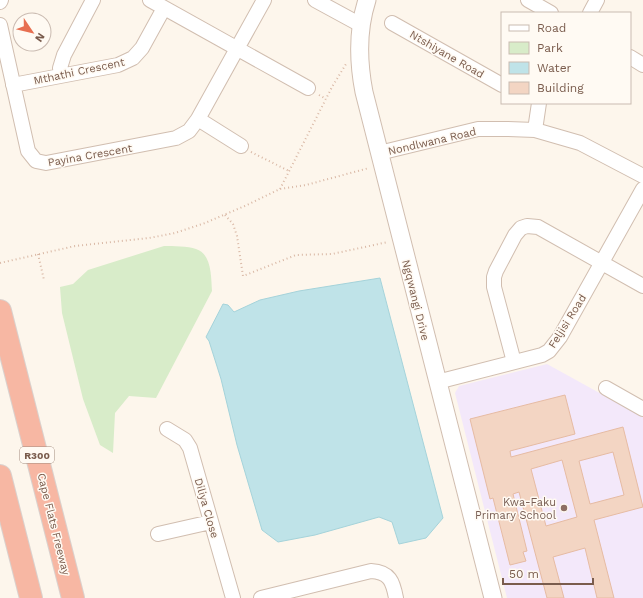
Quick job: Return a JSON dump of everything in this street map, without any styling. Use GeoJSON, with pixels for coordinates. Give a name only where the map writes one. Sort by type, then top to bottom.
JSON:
{"type":"FeatureCollection","features":[{"type":"Feature","properties":{"kind":"highway","name":"Cape Flats Freeway"},"geometry":{"type":"LineString","coordinates":[[0,311],[73,598]]}},
{"type":"Feature","properties":{"kind":"highway"},"geometry":{"type":"LineString","coordinates":[[0,476],[31,598]]}},
{"type":"Feature","properties":{"kind":"street"},"geometry":{"type":"LineString","coordinates":[[62,75],[60,68],[64,55],[93,0]]}},
{"type":"Feature","properties":{"kind":"street"},"geometry":{"type":"LineString","coordinates":[[150,0],[308,88]]}},
{"type":"Feature","properties":{"kind":"street","name":"Payina Crescent"},"geometry":{"type":"LineString","coordinates":[[0,25],[28,151],[36,161],[46,164],[176,138],[189,131],[198,119],[264,0]]}},
{"type":"Feature","properties":{"kind":"street"},"geometry":{"type":"LineString","coordinates":[[315,0],[360,25]]}},
{"type":"Feature","properties":{"kind":"street","name":"Ngqwangi Drive"},"geometry":{"type":"LineString","coordinates":[[366,0],[360,25],[360,72],[377,160],[493,598]]}},
{"type":"Feature","properties":{"kind":"street"},"geometry":{"type":"LineString","coordinates":[[528,0],[549,12]]}},
{"type":"Feature","properties":{"kind":"street"},"geometry":{"type":"LineString","coordinates":[[591,12],[597,0]]}},
{"type":"Feature","properties":{"kind":"street","name":"Mthathi Crescent"},"geometry":{"type":"LineString","coordinates":[[13,85],[118,65],[133,58],[142,48],[164,8]]}},
{"type":"Feature","properties":{"kind":"street","name":"Ntshiyane Road"},"geometry":{"type":"LineString","coordinates":[[392,23],[501,84]]}},
{"type":"Feature","properties":{"kind":"street"},"geometry":{"type":"LineString","coordinates":[[631,58],[643,65]]}},
{"type":"Feature","properties":{"kind":"street"},"geometry":{"type":"LineString","coordinates":[[535,130],[537,104]]}},
{"type":"Feature","properties":{"kind":"street"},"geometry":{"type":"LineString","coordinates":[[198,119],[241,146]]}},
{"type":"Feature","properties":{"kind":"street","name":"Nondlwana Road"},"geometry":{"type":"LineString","coordinates":[[377,160],[478,129],[535,130],[580,143],[643,176]]}},
{"type":"Feature","properties":{"kind":"street","name":"Feljisi Road"},"geometry":{"type":"LineString","coordinates":[[437,382],[542,355],[553,347],[643,190]]}},
{"type":"Feature","properties":{"kind":"street"},"geometry":{"type":"LineString","coordinates":[[514,362],[494,287],[494,277],[515,235],[521,228],[526,226],[538,227],[643,286]]}},
{"type":"Feature","properties":{"kind":"street"},"geometry":{"type":"LineString","coordinates":[[606,388],[643,409]]}},
{"type":"Feature","properties":{"kind":"street","name":"Diliya Close"},"geometry":{"type":"LineString","coordinates":[[167,429],[185,440],[190,448],[233,598]]}},
{"type":"Feature","properties":{"kind":"street"},"geometry":{"type":"LineString","coordinates":[[158,534],[211,522]]}},
{"type":"Feature","properties":{"kind":"street"},"geometry":{"type":"LineString","coordinates":[[261,598],[371,571],[380,571],[390,578],[394,586],[396,598]]}},
{"type":"Feature","properties":{"kind":"path"},"geometry":{"type":"LineString","coordinates":[[280,189],[332,87],[345,65],[351,59]]}},
{"type":"Feature","properties":{"kind":"path"},"geometry":{"type":"LineString","coordinates":[[241,146],[289,172]]}},
{"type":"Feature","properties":{"kind":"path"},"geometry":{"type":"LineString","coordinates":[[0,263],[36,254],[90,244],[149,238],[175,233],[225,215],[280,189],[306,185],[377,160]]}},
{"type":"Feature","properties":{"kind":"path"},"geometry":{"type":"LineString","coordinates":[[225,215],[234,224],[243,276],[296,255],[332,254],[393,241]]}},
{"type":"Feature","properties":{"kind":"path"},"geometry":{"type":"LineString","coordinates":[[36,254],[44,280]]}},
{"type":"Feature","properties":{"kind":"shaded area","name":"Kwa-Faku Primary School"},"geometry":{"type":"Polygon","coordinates":[[[547,364],[643,417],[643,598],[507,598],[455,393],[459,386],[547,364]]]}},
{"type":"Feature","properties":{"kind":"green space"},"geometry":{"type":"Polygon","coordinates":[[[164,246],[189,247],[201,252],[208,261],[210,267],[212,291],[156,398],[129,396],[115,413],[113,453],[100,445],[83,399],[62,313],[60,287],[73,284],[88,270],[164,246]]]}},
{"type":"Feature","properties":{"kind":"water"},"geometry":{"type":"Polygon","coordinates":[[[380,278],[443,518],[426,538],[399,544],[392,522],[379,517],[315,535],[278,542],[262,530],[237,445],[221,379],[209,341],[206,337],[223,304],[228,305],[234,312],[260,300],[299,291],[380,278]]]}},
{"type":"Feature","properties":{"kind":"building"},"geometry":{"type":"Polygon","coordinates":[[[565,395],[575,434],[510,451],[511,457],[623,427],[643,507],[594,520],[614,598],[597,598],[585,548],[553,557],[564,598],[547,598],[519,492],[513,494],[527,551],[523,552],[526,561],[510,565],[493,498],[490,499],[470,419],[565,395]],[[613,452],[579,461],[590,504],[624,495],[613,452]],[[562,460],[531,469],[546,526],[577,517],[562,460]]]}},
{"type":"Feature","properties":{"kind":"place","name":"Kwa-Faku Primary School"},"geometry":{"type":"Point","coordinates":[564,508]}}]}
